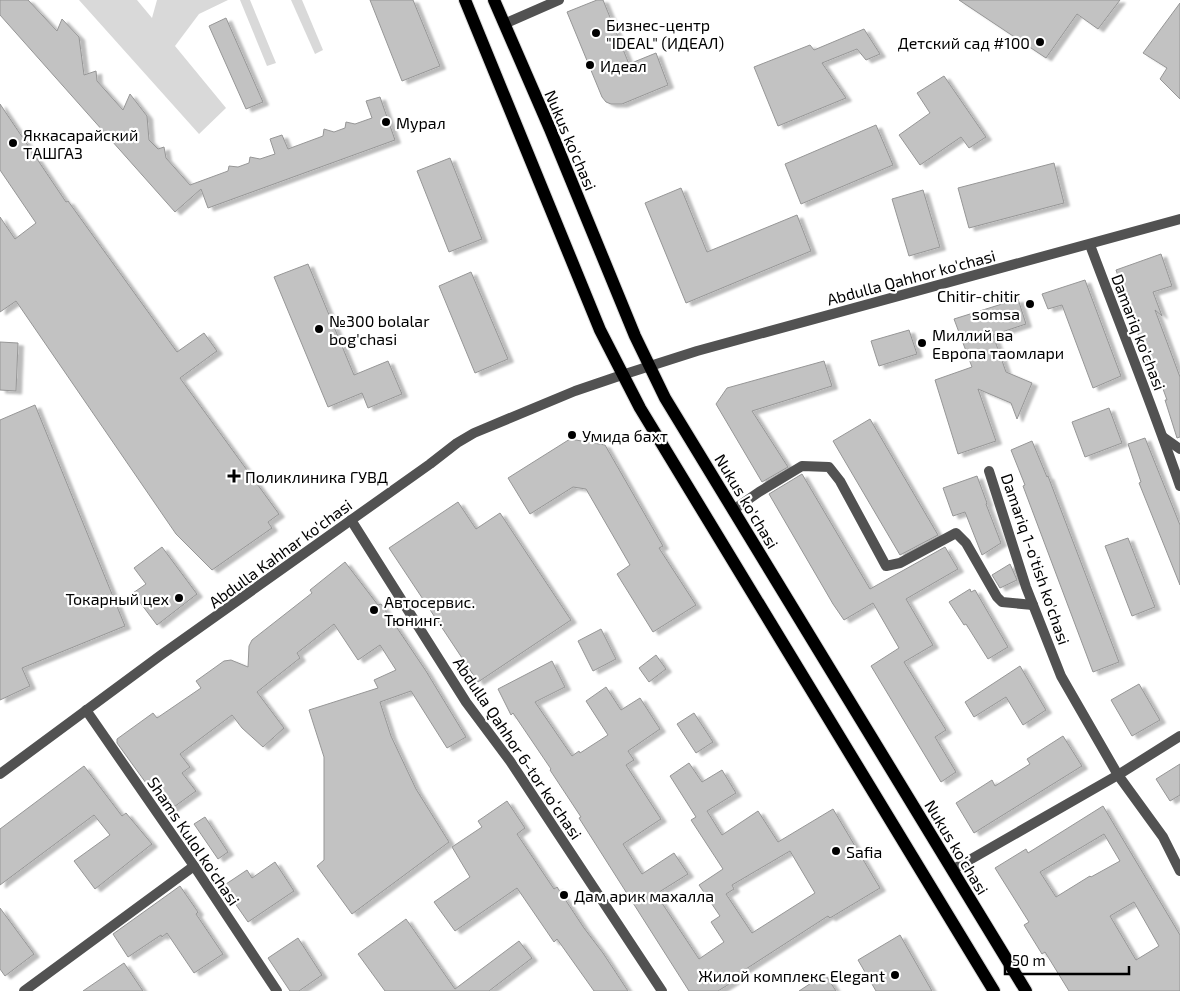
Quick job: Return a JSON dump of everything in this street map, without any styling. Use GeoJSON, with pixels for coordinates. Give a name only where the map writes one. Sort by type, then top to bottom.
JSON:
{"type":"FeatureCollection","features":[{"type":"Feature","properties":{"kind":"main road"},"geometry":{"type":"LineString","coordinates":[[465,0],[600,330],[622,375],[693,497],[994,991]]}},
{"type":"Feature","properties":{"kind":"main road","name":"Nukus ko'chasi"},"geometry":{"type":"LineString","coordinates":[[494,0],[635,336],[665,398],[1026,991]]}},
{"type":"Feature","properties":{"kind":"street"},"geometry":{"type":"LineString","coordinates":[[504,24],[559,0]]}},
{"type":"Feature","properties":{"kind":"street","name":"Abdulla Qahhor ko'chasi"},"geometry":{"type":"LineString","coordinates":[[650,366],[697,351],[1180,219]]}},
{"type":"Feature","properties":{"kind":"street","name":"Damariq ko'chasi"},"geometry":{"type":"LineString","coordinates":[[1090,244],[1180,486]]}},
{"type":"Feature","properties":{"kind":"street","name":"Abdulla Kahhar ko'chasi"},"geometry":{"type":"LineString","coordinates":[[0,774],[457,443],[474,433],[575,391],[650,366]]}},
{"type":"Feature","properties":{"kind":"street"},"geometry":{"type":"LineString","coordinates":[[1163,437],[1180,449]]}},
{"type":"Feature","properties":{"kind":"street"},"geometry":{"type":"LineString","coordinates":[[733,510],[802,466],[829,467],[840,481],[886,566],[900,563],[956,533],[966,543],[997,597],[1002,602],[1033,605]]}},
{"type":"Feature","properties":{"kind":"street","name":"Damariq 1-o'tish ko'chasi"},"geometry":{"type":"LineString","coordinates":[[989,470],[1033,605],[1062,676],[1118,775],[1163,836],[1180,871]]}},
{"type":"Feature","properties":{"kind":"street","name":"Abdulla Qahhor 6-tor koʻchasi"},"geometry":{"type":"LineString","coordinates":[[351,520],[466,702],[510,761],[662,991]]}},
{"type":"Feature","properties":{"kind":"street","name":"Shams Kulol ko'chasi"},"geometry":{"type":"LineString","coordinates":[[86,710],[194,866],[277,991]]}},
{"type":"Feature","properties":{"kind":"street"},"geometry":{"type":"LineString","coordinates":[[952,870],[1118,775],[1180,736]]}},
{"type":"Feature","properties":{"kind":"street","name":"Damariq 1-o'tish ko'chasi"},"geometry":{"type":"LineString","coordinates":[[1163,836],[1180,851]]}},
{"type":"Feature","properties":{"kind":"street"},"geometry":{"type":"LineString","coordinates":[[24,991],[194,866]]}},
{"type":"Feature","properties":{"kind":"shaded area"},"geometry":{"type":"Polygon","coordinates":[[[79,0],[137,0],[152,18],[157,0],[228,0],[199,14],[175,46],[226,108],[199,134],[79,0]]]}},
{"type":"Feature","properties":{"kind":"shaded area"},"geometry":{"type":"Polygon","coordinates":[[[240,0],[250,0],[276,63],[267,66],[240,0]]]}},
{"type":"Feature","properties":{"kind":"shaded area"},"geometry":{"type":"Polygon","coordinates":[[[291,0],[302,0],[323,50],[315,54],[291,0]]]}},
{"type":"Feature","properties":{"kind":"building"},"geometry":{"type":"Polygon","coordinates":[[[0,0],[28,0],[57,31],[62,19],[79,37],[84,75],[96,71],[97,81],[123,110],[130,94],[147,116],[149,140],[158,149],[164,147],[166,158],[190,185],[228,171],[229,166],[238,167],[249,163],[250,157],[260,159],[275,154],[270,139],[282,135],[288,149],[323,136],[324,129],[334,132],[345,128],[346,122],[355,124],[372,118],[366,101],[380,97],[395,140],[208,208],[201,189],[175,212],[0,15],[0,0]]]}},
{"type":"Feature","properties":{"kind":"building"},"geometry":{"type":"Polygon","coordinates":[[[370,0],[413,0],[440,66],[402,81],[370,0]]]}},
{"type":"Feature","properties":{"kind":"building","name":"Бизнес-центр \"IDEAL\" (ИДЕАЛ)"},"geometry":{"type":"Polygon","coordinates":[[[597,0],[603,0],[629,64],[656,53],[668,85],[622,104],[606,102],[602,97],[567,12],[597,0]]]}},
{"type":"Feature","properties":{"kind":"building","name":"Детский сад #100"},"geometry":{"type":"Polygon","coordinates":[[[959,0],[1120,0],[1098,29],[1077,14],[1046,58],[959,0]]]}},
{"type":"Feature","properties":{"kind":"building"},"geometry":{"type":"Polygon","coordinates":[[[1180,3],[1180,99],[1160,79],[1167,68],[1143,53],[1180,3]]]}},
{"type":"Feature","properties":{"kind":"building"},"geometry":{"type":"Polygon","coordinates":[[[226,18],[263,102],[246,109],[209,26],[226,18]]]}},
{"type":"Feature","properties":{"kind":"building"},"geometry":{"type":"Polygon","coordinates":[[[864,29],[880,54],[866,60],[857,49],[822,63],[846,98],[778,126],[754,67],[810,45],[814,50],[864,29]]]}},
{"type":"Feature","properties":{"kind":"building"},"geometry":{"type":"Polygon","coordinates":[[[944,76],[986,137],[969,148],[961,137],[920,165],[899,135],[930,113],[917,93],[944,76]]]}},
{"type":"Feature","properties":{"kind":"building"},"geometry":{"type":"Polygon","coordinates":[[[0,104],[66,202],[68,201],[177,352],[204,333],[217,351],[180,378],[279,514],[268,522],[272,528],[212,570],[176,534],[16,301],[0,312],[0,217],[15,239],[36,223],[0,170],[0,104]]]}},
{"type":"Feature","properties":{"kind":"building"},"geometry":{"type":"Polygon","coordinates":[[[876,125],[893,165],[801,204],[785,164],[876,125]]]}},
{"type":"Feature","properties":{"kind":"building"},"geometry":{"type":"Polygon","coordinates":[[[450,158],[482,239],[449,252],[417,171],[450,158]]]}},
{"type":"Feature","properties":{"kind":"building"},"geometry":{"type":"Polygon","coordinates":[[[1054,163],[1064,203],[969,228],[958,188],[1054,163]]]}},
{"type":"Feature","properties":{"kind":"building"},"geometry":{"type":"Polygon","coordinates":[[[681,188],[707,252],[797,215],[811,251],[686,303],[645,203],[681,188]]]}},
{"type":"Feature","properties":{"kind":"building"},"geometry":{"type":"Polygon","coordinates":[[[923,190],[940,247],[909,256],[892,199],[923,190]]]}},
{"type":"Feature","properties":{"kind":"building"},"geometry":{"type":"Polygon","coordinates":[[[1161,254],[1172,286],[1153,292],[1162,316],[1155,310],[1180,377],[1180,437],[1177,438],[1165,400],[1167,400],[1154,364],[1149,366],[1116,270],[1161,254]]]}},
{"type":"Feature","properties":{"kind":"building"},"geometry":{"type":"Polygon","coordinates":[[[308,264],[354,375],[388,361],[402,394],[368,408],[362,393],[328,407],[274,277],[308,264]]]}},
{"type":"Feature","properties":{"kind":"building"},"geometry":{"type":"Polygon","coordinates":[[[471,272],[508,359],[475,373],[439,286],[471,272]]]}},
{"type":"Feature","properties":{"kind":"building"},"geometry":{"type":"Polygon","coordinates":[[[1085,280],[1121,376],[1093,388],[1062,305],[1048,309],[1042,294],[1085,280]]]}},
{"type":"Feature","properties":{"kind":"building"},"geometry":{"type":"Polygon","coordinates":[[[1018,299],[1026,324],[993,335],[1006,372],[1032,383],[1017,419],[1011,403],[978,389],[996,441],[958,454],[935,380],[972,367],[954,319],[1018,299]]]}},
{"type":"Feature","properties":{"kind":"building"},"geometry":{"type":"Polygon","coordinates":[[[909,330],[917,354],[879,366],[871,341],[909,330]]]}},
{"type":"Feature","properties":{"kind":"building"},"geometry":{"type":"Polygon","coordinates":[[[0,342],[18,343],[16,391],[0,390],[0,342]]]}},
{"type":"Feature","properties":{"kind":"building"},"geometry":{"type":"Polygon","coordinates":[[[824,361],[832,386],[752,411],[788,467],[762,482],[716,404],[727,388],[824,361]]]}},
{"type":"Feature","properties":{"kind":"building"},"geometry":{"type":"Polygon","coordinates":[[[35,405],[125,626],[22,668],[30,686],[0,700],[0,420],[35,405]]]}},
{"type":"Feature","properties":{"kind":"building"},"geometry":{"type":"Polygon","coordinates":[[[1109,408],[1122,443],[1085,457],[1072,422],[1109,408]]]}},
{"type":"Feature","properties":{"kind":"building"},"geometry":{"type":"Polygon","coordinates":[[[870,419],[938,535],[900,555],[833,441],[870,419]]]}},
{"type":"Feature","properties":{"kind":"building"},"geometry":{"type":"Polygon","coordinates":[[[1145,438],[1180,525],[1180,585],[1139,483],[1141,482],[1128,444],[1145,438]]]}},
{"type":"Feature","properties":{"kind":"building"},"geometry":{"type":"Polygon","coordinates":[[[570,439],[605,445],[663,546],[659,548],[696,605],[653,632],[617,574],[630,565],[586,489],[573,487],[530,514],[508,478],[570,439]]]}},
{"type":"Feature","properties":{"kind":"building"},"geometry":{"type":"Polygon","coordinates":[[[1032,441],[1048,476],[1119,662],[1093,672],[1011,450],[1032,441]]]}},
{"type":"Feature","properties":{"kind":"building"},"geometry":{"type":"Polygon","coordinates":[[[802,474],[870,589],[945,547],[958,569],[906,599],[933,645],[904,662],[946,730],[935,737],[956,772],[941,782],[871,666],[899,648],[873,603],[844,620],[769,494],[802,474]]]}},
{"type":"Feature","properties":{"kind":"building"},"geometry":{"type":"Polygon","coordinates":[[[977,476],[1001,543],[982,555],[965,512],[953,516],[943,488],[977,476]]]}},
{"type":"Feature","properties":{"kind":"building"},"geometry":{"type":"Polygon","coordinates":[[[458,502],[476,529],[500,513],[571,620],[478,682],[389,548],[458,502]]]}},
{"type":"Feature","properties":{"kind":"building"},"geometry":{"type":"Polygon","coordinates":[[[1128,538],[1155,607],[1132,616],[1105,546],[1128,538]]]}},
{"type":"Feature","properties":{"kind":"building"},"geometry":{"type":"Polygon","coordinates":[[[162,547],[197,594],[157,625],[133,593],[146,584],[134,568],[162,547]]]}},
{"type":"Feature","properties":{"kind":"building"},"geometry":{"type":"Polygon","coordinates":[[[345,562],[378,605],[381,604],[426,671],[466,737],[447,748],[411,691],[380,702],[391,736],[416,789],[449,842],[352,914],[317,866],[324,860],[324,757],[309,710],[378,688],[374,680],[396,670],[380,645],[358,660],[334,624],[297,653],[300,658],[257,692],[284,728],[263,747],[242,728],[232,715],[180,754],[190,767],[182,773],[196,791],[167,812],[117,743],[117,739],[153,713],[157,718],[201,688],[196,681],[224,661],[231,660],[248,667],[249,646],[252,640],[312,593],[310,590],[345,562]]]}},
{"type":"Feature","properties":{"kind":"building"},"geometry":{"type":"Polygon","coordinates":[[[1010,564],[1017,580],[1000,588],[992,575],[1010,564]]]}},
{"type":"Feature","properties":{"kind":"building"},"geometry":{"type":"Polygon","coordinates":[[[970,589],[971,592],[975,590],[1008,647],[988,659],[966,624],[964,625],[949,602],[970,589]]]}},
{"type":"Feature","properties":{"kind":"building"},"geometry":{"type":"Polygon","coordinates":[[[601,629],[616,659],[593,671],[578,641],[601,629]]]}},
{"type":"Feature","properties":{"kind":"building"},"geometry":{"type":"Polygon","coordinates":[[[656,655],[666,669],[649,682],[639,668],[656,655]]]}},
{"type":"Feature","properties":{"kind":"building"},"geometry":{"type":"Polygon","coordinates":[[[552,661],[565,687],[535,702],[572,756],[608,735],[586,701],[606,687],[621,710],[640,698],[660,729],[628,751],[634,760],[626,765],[661,819],[623,844],[642,874],[674,853],[688,874],[656,894],[699,959],[724,942],[711,922],[720,916],[699,885],[723,869],[691,820],[696,817],[670,776],[689,763],[702,782],[722,770],[736,793],[707,811],[722,835],[758,811],[778,842],[833,809],[880,888],[830,918],[828,916],[732,978],[734,981],[718,991],[689,991],[579,818],[581,817],[551,769],[513,713],[511,715],[498,689],[552,661]],[[790,851],[732,885],[734,889],[726,894],[752,933],[815,893],[790,851]]]}},
{"type":"Feature","properties":{"kind":"building"},"geometry":{"type":"Polygon","coordinates":[[[1020,666],[1046,710],[1023,725],[1006,697],[974,717],[965,702],[1020,666]]]}},
{"type":"Feature","properties":{"kind":"building"},"geometry":{"type":"Polygon","coordinates":[[[1139,684],[1160,720],[1132,736],[1111,700],[1139,684]]]}},
{"type":"Feature","properties":{"kind":"building"},"geometry":{"type":"Polygon","coordinates":[[[694,713],[713,742],[696,753],[677,724],[694,713]]]}},
{"type":"Feature","properties":{"kind":"building"},"geometry":{"type":"Polygon","coordinates":[[[1063,736],[1082,766],[974,833],[956,803],[992,780],[995,786],[1030,764],[1027,759],[1063,736]]]}},
{"type":"Feature","properties":{"kind":"building"},"geometry":{"type":"Polygon","coordinates":[[[1180,764],[1180,795],[1170,801],[1156,779],[1180,764]]]}},
{"type":"Feature","properties":{"kind":"building"},"geometry":{"type":"Polygon","coordinates":[[[84,766],[122,816],[126,813],[152,844],[95,889],[74,861],[110,835],[94,815],[0,885],[0,829],[84,766]]]}},
{"type":"Feature","properties":{"kind":"building"},"geometry":{"type":"Polygon","coordinates":[[[507,801],[525,828],[517,834],[554,889],[557,887],[628,991],[594,991],[557,939],[554,942],[517,888],[455,931],[434,902],[470,877],[452,847],[482,827],[478,821],[507,801]]]}},
{"type":"Feature","properties":{"kind":"building"},"geometry":{"type":"Polygon","coordinates":[[[1103,806],[1180,935],[1180,991],[1069,991],[1045,952],[1042,954],[1024,925],[1029,922],[995,868],[1026,849],[1028,853],[1103,806]],[[1104,834],[1040,872],[1056,897],[1090,876],[1120,861],[1104,834]],[[1134,902],[1110,916],[1136,960],[1159,946],[1134,902]]]}},
{"type":"Feature","properties":{"kind":"building"},"geometry":{"type":"Polygon","coordinates":[[[205,817],[228,852],[218,859],[194,824],[205,817]]]}},
{"type":"Feature","properties":{"kind":"building"},"geometry":{"type":"Polygon","coordinates":[[[275,862],[294,891],[248,922],[223,886],[247,870],[252,878],[275,862]]]}},
{"type":"Feature","properties":{"kind":"building"},"geometry":{"type":"Polygon","coordinates":[[[180,886],[223,954],[194,973],[167,933],[128,957],[113,934],[180,886]]]}},
{"type":"Feature","properties":{"kind":"building"},"geometry":{"type":"Polygon","coordinates":[[[0,908],[34,954],[5,976],[0,969],[0,908]]]}},
{"type":"Feature","properties":{"kind":"building"},"geometry":{"type":"Polygon","coordinates":[[[406,919],[455,989],[519,941],[532,958],[489,991],[385,991],[358,954],[406,919]]]}},
{"type":"Feature","properties":{"kind":"building","name":"Жилой комплекс Elegant"},"geometry":{"type":"Polygon","coordinates":[[[900,935],[932,991],[876,991],[858,960],[900,935]]]}},
{"type":"Feature","properties":{"kind":"building"},"geometry":{"type":"Polygon","coordinates":[[[298,938],[322,975],[299,991],[290,991],[268,958],[298,938]]]}},
{"type":"Feature","properties":{"kind":"building"},"geometry":{"type":"Polygon","coordinates":[[[124,963],[143,991],[83,991],[124,963]]]}},
{"type":"Feature","properties":{"kind":"building"},"geometry":{"type":"Polygon","coordinates":[[[825,974],[836,991],[799,991],[825,974]]]}},
{"type":"Feature","properties":{"kind":"place","name":"Бизнес-центр \"IDEAL\" (ИДЕАЛ)"},"geometry":{"type":"Point","coordinates":[596,33]}},
{"type":"Feature","properties":{"kind":"place","name":"Детский сад #100"},"geometry":{"type":"Point","coordinates":[1040,42]}},
{"type":"Feature","properties":{"kind":"place","name":"Идеал"},"geometry":{"type":"Point","coordinates":[590,65]}},
{"type":"Feature","properties":{"kind":"place","name":"Мурал"},"geometry":{"type":"Point","coordinates":[386,122]}},
{"type":"Feature","properties":{"kind":"place","name":"Яккасарайский ТАШГАЗ"},"geometry":{"type":"Point","coordinates":[13,143]}},
{"type":"Feature","properties":{"kind":"place","name":"Chitir-chitir somsa"},"geometry":{"type":"Point","coordinates":[1030,304]}},
{"type":"Feature","properties":{"kind":"place","name":"№300 bolalar bog'chasi"},"geometry":{"type":"Point","coordinates":[319,329]}},
{"type":"Feature","properties":{"kind":"place","name":"Миллий ва Европа таомлари"},"geometry":{"type":"Point","coordinates":[922,343]}},
{"type":"Feature","properties":{"kind":"place","name":"Умида бахт"},"geometry":{"type":"Point","coordinates":[572,435]}},
{"type":"Feature","properties":{"kind":"place","name":"Поликлиника ГУВД"},"geometry":{"type":"Point","coordinates":[234,476]}},
{"type":"Feature","properties":{"kind":"place","name":"Токарный цех"},"geometry":{"type":"Point","coordinates":[179,598]}},
{"type":"Feature","properties":{"kind":"place","name":"Автосервис. Тюнинг."},"geometry":{"type":"Point","coordinates":[374,610]}},
{"type":"Feature","properties":{"kind":"place","name":"Safia"},"geometry":{"type":"Point","coordinates":[836,851]}},
{"type":"Feature","properties":{"kind":"place","name":"Дам арик махалла"},"geometry":{"type":"Point","coordinates":[564,895]}},
{"type":"Feature","properties":{"kind":"place","name":"Жилой комплекс Elegant"},"geometry":{"type":"Point","coordinates":[895,975]}}]}
